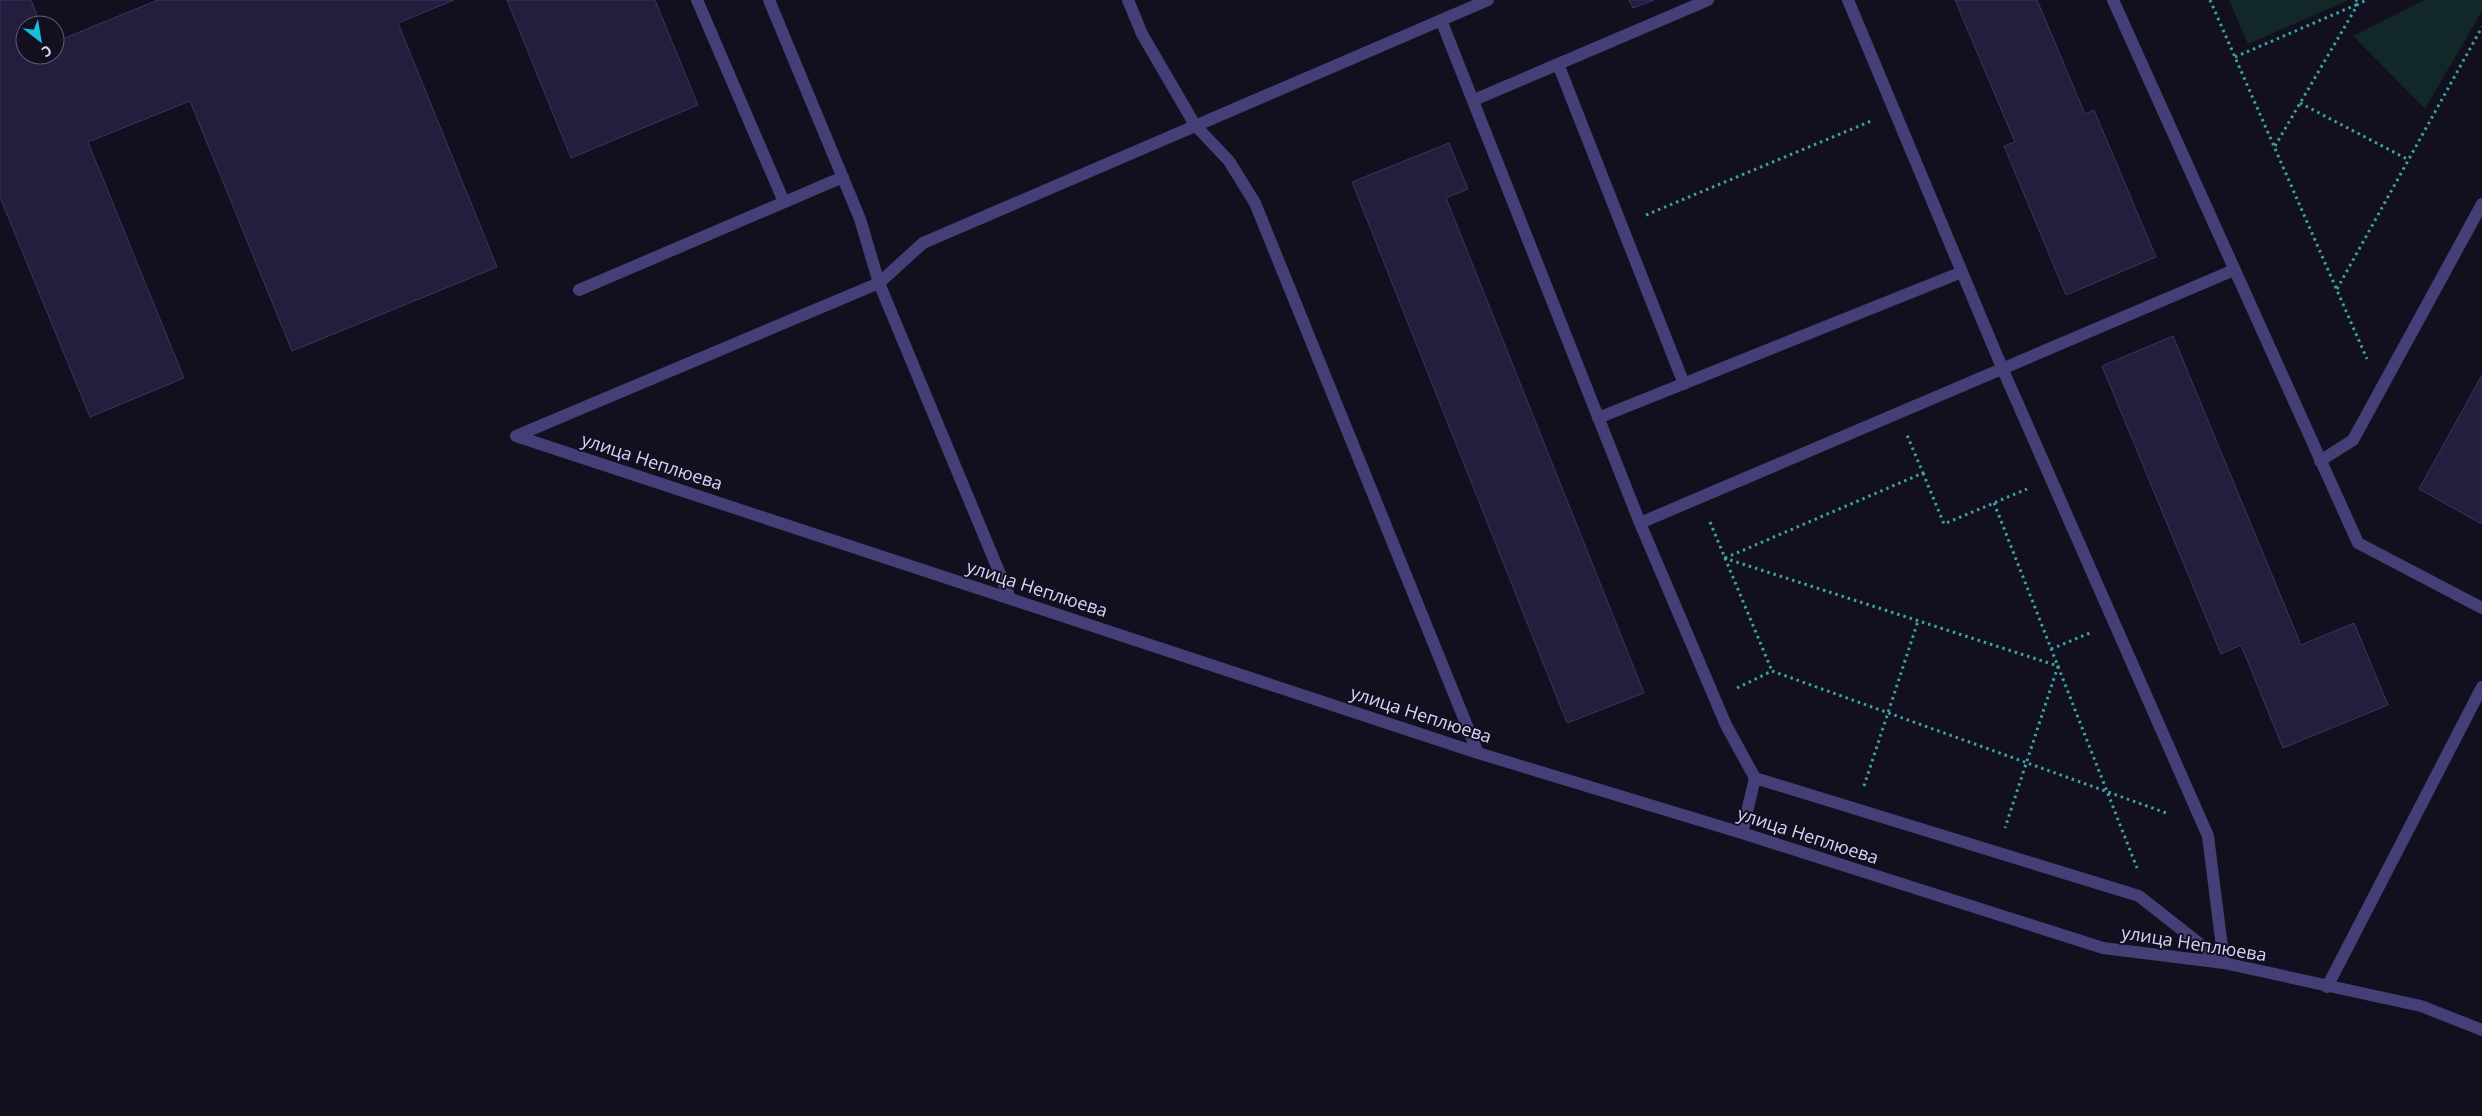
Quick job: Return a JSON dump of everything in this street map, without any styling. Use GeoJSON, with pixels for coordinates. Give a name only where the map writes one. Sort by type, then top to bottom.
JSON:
{"type":"FeatureCollection","features":[{"type":"Feature","properties":{"kind":"lane"},"geometry":{"type":"LineString","coordinates":[[697,0],[784,202]]}},
{"type":"Feature","properties":{"kind":"lane"},"geometry":{"type":"LineString","coordinates":[[769,0],[860,219],[880,283],[1010,598]]}},
{"type":"Feature","properties":{"kind":"lane"},"geometry":{"type":"LineString","coordinates":[[1128,0],[1142,34],[1195,125],[1228,161],[1255,203],[1478,753]]}},
{"type":"Feature","properties":{"kind":"lane"},"geometry":{"type":"LineString","coordinates":[[880,283],[923,243],[1488,0]]}},
{"type":"Feature","properties":{"kind":"lane"},"geometry":{"type":"LineString","coordinates":[[1474,100],[1708,0]]}},
{"type":"Feature","properties":{"kind":"lane"},"geometry":{"type":"LineString","coordinates":[[1848,0],[2003,370],[2205,827],[2208,836],[2224,963]]}},
{"type":"Feature","properties":{"kind":"lane"},"geometry":{"type":"LineString","coordinates":[[2113,0],[2358,543],[2482,608]]}},
{"type":"Feature","properties":{"kind":"lane"},"geometry":{"type":"LineString","coordinates":[[1441,20],[1640,523],[1714,699],[1755,778],[1742,833]]}},
{"type":"Feature","properties":{"kind":"lane"},"geometry":{"type":"LineString","coordinates":[[1558,64],[1684,384]]}},
{"type":"Feature","properties":{"kind":"lane"},"geometry":{"type":"LineString","coordinates":[[579,290],[842,177]]}},
{"type":"Feature","properties":{"kind":"lane"},"geometry":{"type":"LineString","coordinates":[[2320,461],[2353,440],[2482,204]]}},
{"type":"Feature","properties":{"kind":"lane"},"geometry":{"type":"LineString","coordinates":[[1640,523],[2234,270]]}},
{"type":"Feature","properties":{"kind":"lane"},"geometry":{"type":"LineString","coordinates":[[1598,418],[1962,272]]}},
{"type":"Feature","properties":{"kind":"lane","name":"улица Неплюева"},"geometry":{"type":"LineString","coordinates":[[880,283],[516,436],[1478,753],[1742,833],[2103,948],[2224,963],[2326,987],[2421,1006],[2482,1030]]}},
{"type":"Feature","properties":{"kind":"lane"},"geometry":{"type":"LineString","coordinates":[[2326,987],[2482,687]]}},
{"type":"Feature","properties":{"kind":"lane"},"geometry":{"type":"LineString","coordinates":[[1755,778],[2138,896],[2224,963]]}},
{"type":"Feature","properties":{"kind":"path"},"geometry":{"type":"LineString","coordinates":[[2210,0],[2381,390]]}},
{"type":"Feature","properties":{"kind":"path"},"geometry":{"type":"LineString","coordinates":[[2235,57],[2357,2],[2367,0]]}},
{"type":"Feature","properties":{"kind":"path"},"geometry":{"type":"LineString","coordinates":[[2274,146],[2357,2]]}},
{"type":"Feature","properties":{"kind":"path"},"geometry":{"type":"LineString","coordinates":[[2337,290],[2482,27]]}},
{"type":"Feature","properties":{"kind":"path"},"geometry":{"type":"LineString","coordinates":[[2300,103],[2409,160]]}},
{"type":"Feature","properties":{"kind":"path"},"geometry":{"type":"LineString","coordinates":[[1622,226],[1895,111]]}},
{"type":"Feature","properties":{"kind":"path"},"geometry":{"type":"LineString","coordinates":[[1898,414],[1944,524],[2051,479]]}},
{"type":"Feature","properties":{"kind":"path"},"geometry":{"type":"LineString","coordinates":[[1724,558],[1923,473]]}},
{"type":"Feature","properties":{"kind":"path"},"geometry":{"type":"LineString","coordinates":[[1700,497],[1772,671]]}},
{"type":"Feature","properties":{"kind":"path"},"geometry":{"type":"LineString","coordinates":[[1994,503],[2152,906]]}},
{"type":"Feature","properties":{"kind":"path"},"geometry":{"type":"LineString","coordinates":[[1724,558],[2058,666]]}},
{"type":"Feature","properties":{"kind":"path"},"geometry":{"type":"LineString","coordinates":[[1857,810],[1918,621]]}},
{"type":"Feature","properties":{"kind":"path"},"geometry":{"type":"LineString","coordinates":[[2052,649],[2114,623]]}},
{"type":"Feature","properties":{"kind":"path"},"geometry":{"type":"LineString","coordinates":[[1997,852],[2058,666]]}},
{"type":"Feature","properties":{"kind":"path"},"geometry":{"type":"LineString","coordinates":[[1714,699],[1772,671],[2205,827]]}},
{"type":"Feature","properties":{"kind":"green space"},"geometry":{"type":"Polygon","coordinates":[[[2229,0],[2346,0],[2347,1],[2248,44],[2229,0]]]}},
{"type":"Feature","properties":{"kind":"green space"},"geometry":{"type":"Polygon","coordinates":[[[2424,0],[2482,0],[2482,11],[2425,109],[2353,36],[2424,0]]]}},
{"type":"Feature","properties":{"kind":"building"},"geometry":{"type":"Polygon","coordinates":[[[0,0],[31,0],[37,15],[15,15],[15,65],[65,65],[65,38],[158,0],[454,0],[398,23],[497,267],[292,351],[190,101],[88,142],[184,378],[90,417],[0,197],[0,0]]]}},
{"type":"Feature","properties":{"kind":"building"},"geometry":{"type":"Polygon","coordinates":[[[507,0],[655,0],[698,105],[571,158],[507,0]]]}},
{"type":"Feature","properties":{"kind":"building"},"geometry":{"type":"Polygon","coordinates":[[[1629,0],[1654,0],[1633,8],[1629,0]]]}},
{"type":"Feature","properties":{"kind":"building"},"geometry":{"type":"Polygon","coordinates":[[[1955,0],[2037,0],[2085,114],[2094,110],[2156,257],[2066,295],[2004,146],[2015,142],[1955,0]]]}},
{"type":"Feature","properties":{"kind":"building"},"geometry":{"type":"Polygon","coordinates":[[[1449,143],[1468,189],[1446,198],[1644,693],[1567,723],[1352,182],[1449,143]]]}},
{"type":"Feature","properties":{"kind":"building"},"geometry":{"type":"Polygon","coordinates":[[[2173,336],[2301,645],[2354,623],[2388,705],[2283,748],[2241,645],[2221,654],[2102,366],[2173,336]]]}},
{"type":"Feature","properties":{"kind":"building"},"geometry":{"type":"Polygon","coordinates":[[[2482,375],[2482,524],[2419,489],[2482,375]]]}}]}
